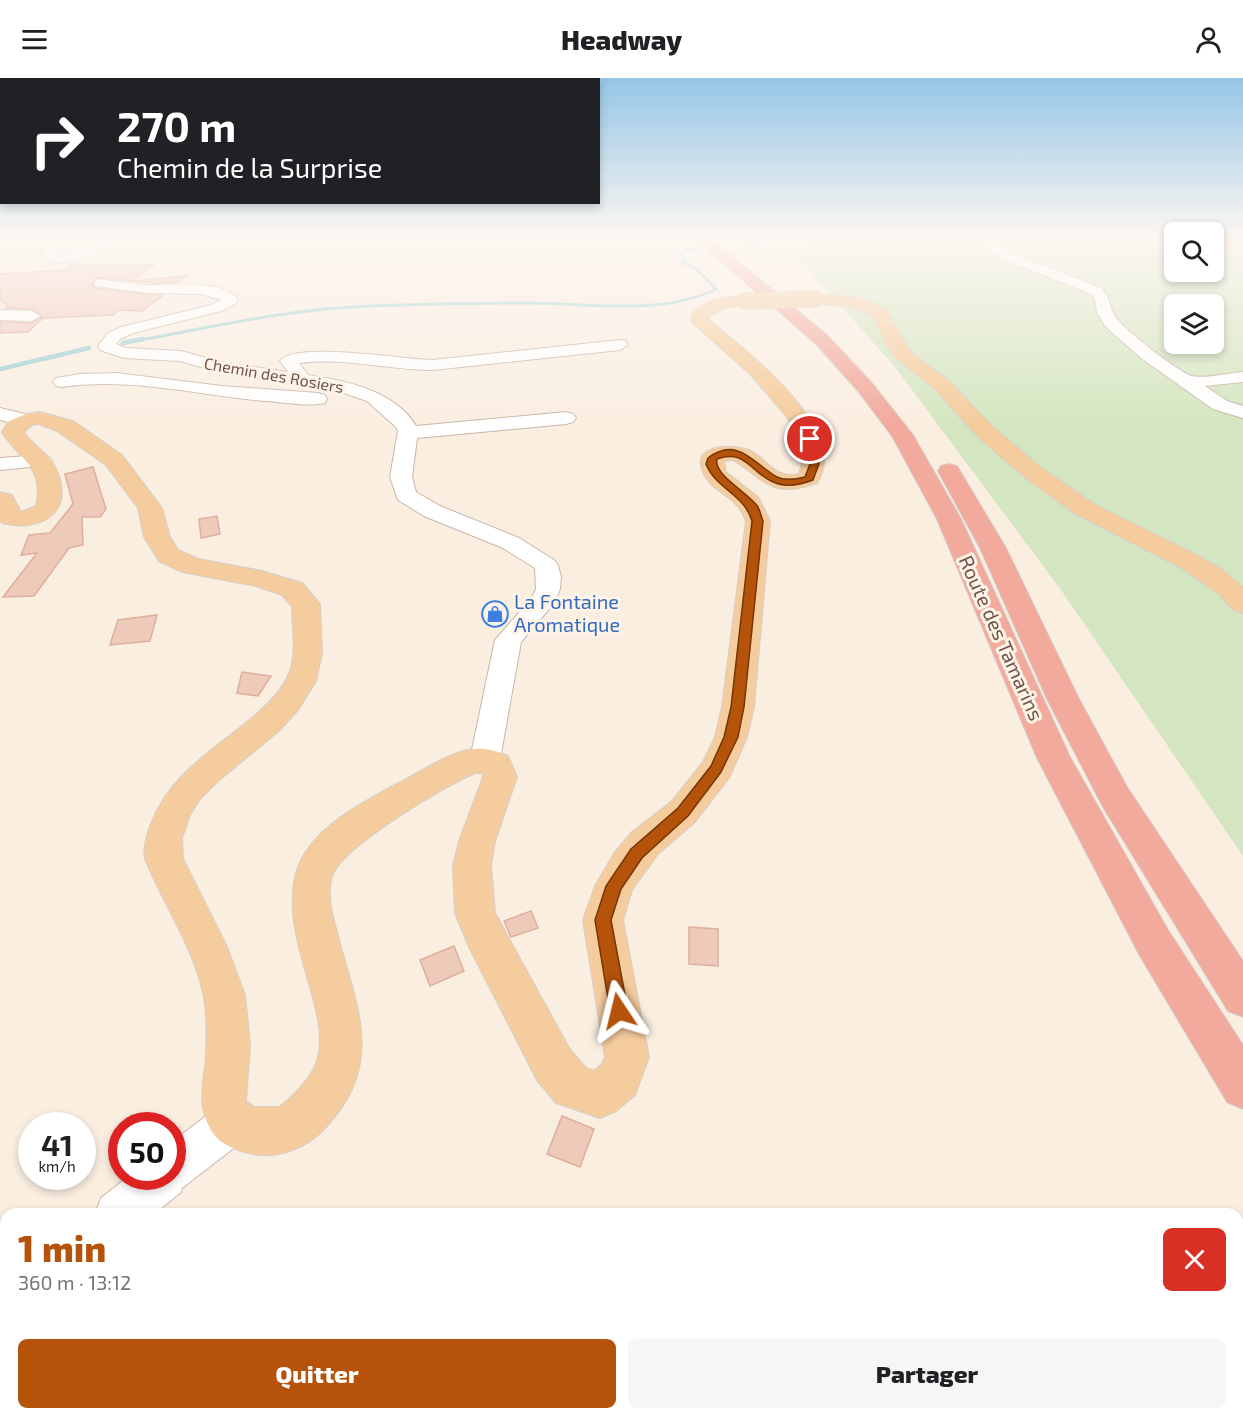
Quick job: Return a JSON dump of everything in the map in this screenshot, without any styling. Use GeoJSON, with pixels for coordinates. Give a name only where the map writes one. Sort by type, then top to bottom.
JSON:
{"type":"FeatureCollection","features":[{"type":"Feature","properties":{"kind":"highway","name":"Route des Tamarins"},"geometry":{"type":"LineString","coordinates":[[774,300],[821,339],[865,387],[902,435],[950,519],[1054,758],[1154,944],[1243,1086]]}},
{"type":"Feature","properties":{"kind":"highway","name":"Route des Tamarins"},"geometry":{"type":"LineString","coordinates":[[796,300],[846,340],[887,383],[927,434],[993,549],[1063,699],[1115,797],[1183,908],[1243,997]]}},
{"type":"Feature","properties":{"kind":"main road"},"geometry":{"type":"LineString","coordinates":[[0,499],[4,500],[11,518],[17,520],[39,515],[50,503],[48,473],[42,460],[16,438],[13,432],[17,426],[13,417],[52,421],[65,426],[114,460],[147,502],[157,537],[168,555],[191,566],[262,579],[292,589],[306,604],[307,654],[302,679],[286,704],[262,730],[199,778],[183,795],[171,813],[164,835],[164,856],[217,972],[228,1006],[230,1036],[224,1106],[233,1122],[253,1132],[272,1132],[292,1126],[313,1110],[327,1091],[338,1063],[341,1031],[312,910],[311,891],[317,867],[329,850],[345,834],[471,760],[485,759],[496,765],[500,777],[477,841],[472,866],[475,913],[483,934],[552,1064],[572,1087],[600,1095],[619,1079],[627,1057],[603,920],[614,886],[639,850],[683,812],[717,769],[731,737],[738,707],[758,521],[754,509],[745,498],[714,473],[711,464],[713,458],[725,453],[745,456],[774,479],[788,482],[809,478],[815,464],[810,439],[802,424],[745,358],[702,323],[700,316],[707,308],[719,303],[796,300]]}},
{"type":"Feature","properties":{"kind":"main road"},"geometry":{"type":"LineString","coordinates":[[831,300],[865,305],[881,313],[898,350],[918,369],[949,391],[975,423],[1000,445],[1082,507],[1206,572],[1237,596],[1243,604]]}},
{"type":"Feature","properties":{"kind":"street","name":"Chemin des Rosiers"},"geometry":{"type":"LineString","coordinates":[[229,300],[216,308],[127,330],[108,341],[106,346],[112,350],[151,356],[182,356],[219,367],[353,389],[374,397],[405,424],[408,433]]}},
{"type":"Feature","properties":{"kind":"street"},"geometry":{"type":"LineString","coordinates":[[1102,300],[1105,313],[1112,324],[1147,354],[1220,405],[1243,412]]}},
{"type":"Feature","properties":{"kind":"street"},"geometry":{"type":"LineString","coordinates":[[0,315],[32,316]]}},
{"type":"Feature","properties":{"kind":"street"},"geometry":{"type":"LineString","coordinates":[[302,379],[289,361],[291,359],[354,358],[421,366],[620,345]]}},
{"type":"Feature","properties":{"kind":"street"},"geometry":{"type":"LineString","coordinates":[[1189,382],[1243,377]]}},
{"type":"Feature","properties":{"kind":"street"},"geometry":{"type":"LineString","coordinates":[[62,382],[88,378],[119,379],[255,395],[381,403]]}},
{"type":"Feature","properties":{"kind":"street"},"geometry":{"type":"LineString","coordinates":[[485,759],[508,640],[542,602],[548,589],[549,578],[546,565],[511,543],[418,504],[406,495],[400,477],[408,433],[566,418]]}},
{"type":"Feature","properties":{"kind":"street"},"geometry":{"type":"LineString","coordinates":[[0,464],[42,460]]}},
{"type":"Feature","properties":{"kind":"street"},"geometry":{"type":"LineString","coordinates":[[186,1159],[233,1122]]}},
{"type":"Feature","properties":{"kind":"street"},"geometry":{"type":"LineString","coordinates":[[125,1208],[147,1190]]}},
{"type":"Feature","properties":{"kind":"green space"},"geometry":{"type":"Polygon","coordinates":[[[835,300],[1164,300],[1164,354],[1224,354],[1224,300],[1243,300],[1243,856],[1061,590],[895,367],[835,300]]]}},
{"type":"Feature","properties":{"kind":"building"},"geometry":{"type":"Polygon","coordinates":[[[1,300],[157,300],[142,311],[118,310],[114,315],[43,318],[28,332],[0,333],[0,322],[32,323],[42,317],[32,309],[6,308],[8,306],[1,300]]]}},
{"type":"Feature","properties":{"kind":"building"},"geometry":{"type":"Polygon","coordinates":[[[93,467],[106,509],[100,517],[82,517],[83,545],[69,548],[34,596],[3,597],[37,553],[21,555],[29,535],[50,533],[73,504],[65,474],[93,467]]]}},
{"type":"Feature","properties":{"kind":"building"},"geometry":{"type":"Polygon","coordinates":[[[217,516],[220,534],[201,538],[199,519],[217,516]]]}},
{"type":"Feature","properties":{"kind":"building"},"geometry":{"type":"Polygon","coordinates":[[[157,615],[150,641],[110,645],[118,620],[157,615]]]}},
{"type":"Feature","properties":{"kind":"building"},"geometry":{"type":"Polygon","coordinates":[[[242,672],[271,676],[258,696],[237,693],[242,672]]]}},
{"type":"Feature","properties":{"kind":"building"},"geometry":{"type":"Polygon","coordinates":[[[531,911],[538,928],[511,937],[504,921],[531,911]]]}},
{"type":"Feature","properties":{"kind":"building"},"geometry":{"type":"Polygon","coordinates":[[[689,927],[718,929],[718,966],[689,964],[689,927]]]}},
{"type":"Feature","properties":{"kind":"building"},"geometry":{"type":"Polygon","coordinates":[[[454,946],[464,971],[430,986],[420,960],[454,946]]]}},
{"type":"Feature","properties":{"kind":"building"},"geometry":{"type":"Polygon","coordinates":[[[562,1116],[594,1129],[580,1167],[547,1154],[562,1116]]]}},
{"type":"Feature","properties":{"kind":"waterway"},"geometry":{"type":"LineString","coordinates":[[135,341],[251,319],[339,308],[508,303],[624,306],[672,303],[685,300]]}},
{"type":"Feature","properties":{"kind":"waterway"},"geometry":{"type":"LineString","coordinates":[[123,343],[143,339]]}},
{"type":"Feature","properties":{"kind":"waterway"},"geometry":{"type":"LineString","coordinates":[[0,369],[89,348]]}},
{"type":"Feature","properties":{"kind":"place","name":"La Fontaine Aromatique"},"geometry":{"type":"Point","coordinates":[495,614]}},
{"type":"Feature","properties":{"kind":"route"},"geometry":{"type":"LineString","coordinates":[[619,1011],[603,920],[614,886],[636,853],[683,812],[717,769],[731,737],[738,707],[758,521],[754,509],[745,498],[714,473],[711,464],[713,458],[725,453],[745,456],[753,460],[774,479],[788,482],[800,481],[809,478],[815,464],[815,454],[810,439]]}}]}
